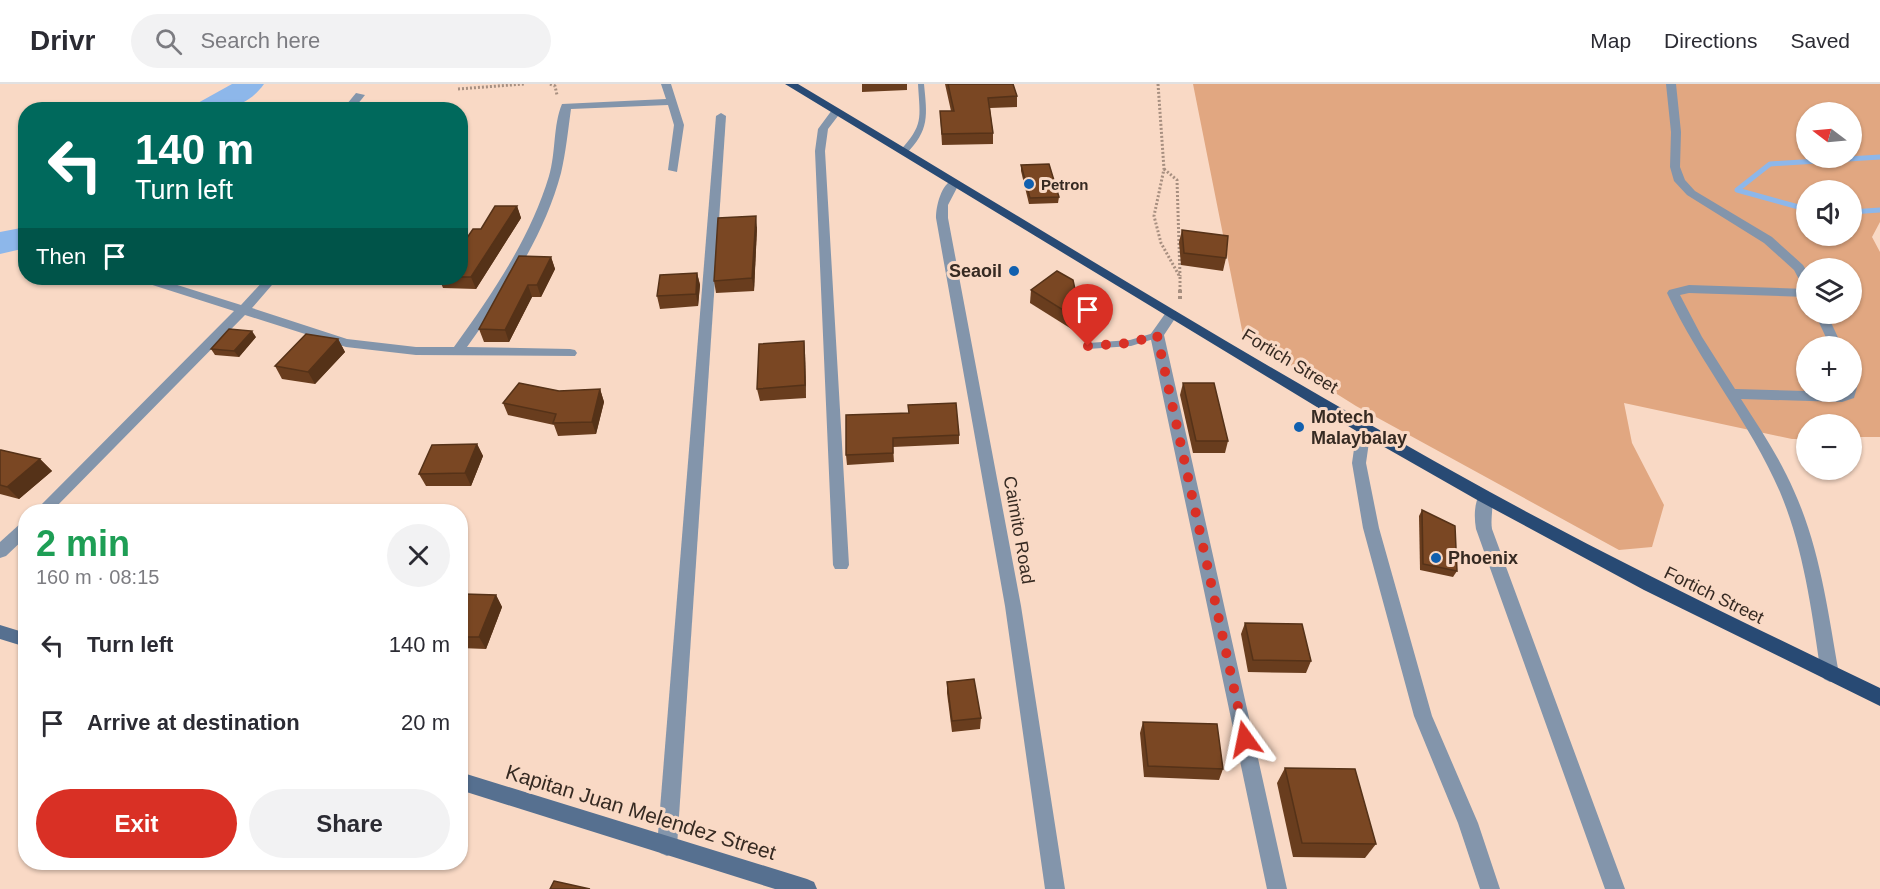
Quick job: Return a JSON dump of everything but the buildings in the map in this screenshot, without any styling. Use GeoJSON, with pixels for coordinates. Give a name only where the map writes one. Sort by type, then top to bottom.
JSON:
{"type":"FeatureCollection","features":[{"type":"Feature","properties":{"kind":"highway","name":"Fortich Street"},"geometry":{"type":"LineString","coordinates":[[790,84],[1172,314],[1485,498],[1650,585],[1880,697]]}},
{"type":"Feature","properties":{"kind":"main road"},"geometry":{"type":"LineString","coordinates":[[0,632],[18,638]]}},
{"type":"Feature","properties":{"kind":"main road","name":"Kapitan Juan Melendez Street"},"geometry":{"type":"LineString","coordinates":[[468,784],[807,889]]}},
{"type":"Feature","properties":{"kind":"street"},"geometry":{"type":"LineString","coordinates":[[666,84],[679,125],[674,170]]}},
{"type":"Feature","properties":{"kind":"street"},"geometry":{"type":"LineString","coordinates":[[1671,84],[1676,132],[1675,166],[1680,181],[1691,193],[1768,240],[1796,265]]}},
{"type":"Feature","properties":{"kind":"street"},"geometry":{"type":"LineString","coordinates":[[354,102],[360,95]]}},
{"type":"Feature","properties":{"kind":"street"},"geometry":{"type":"LineString","coordinates":[[457,352],[487,311],[530,240],[555,174],[566,106],[670,102]]}},
{"type":"Feature","properties":{"kind":"street"},"geometry":{"type":"LineString","coordinates":[[836,112],[824,129],[820,151],[841,565]]}},
{"type":"Feature","properties":{"kind":"street"},"geometry":{"type":"LineString","coordinates":[[667,846],[721,116]]}},
{"type":"Feature","properties":{"kind":"street","name":"Caimito Road"},"geometry":{"type":"LineString","coordinates":[[954,182],[942,205],[942,218],[1012,606],[1055,889]]}},
{"type":"Feature","properties":{"kind":"street"},"geometry":{"type":"LineString","coordinates":[[166,285],[346,343],[380,349],[570,353]]}},
{"type":"Feature","properties":{"kind":"street"},"geometry":{"type":"LineString","coordinates":[[49,504],[266,285]]}},
{"type":"Feature","properties":{"kind":"street"},"geometry":{"type":"LineString","coordinates":[[1796,293],[1689,289],[1672,293],[1776,468],[1798,519],[1809,555],[1830,674]]}},
{"type":"Feature","properties":{"kind":"street"},"geometry":{"type":"LineString","coordinates":[[1172,314],[1157,335],[1277,889]]}},
{"type":"Feature","properties":{"kind":"street"},"geometry":{"type":"LineString","coordinates":[[1732,394],[1796,396]]}},
{"type":"Feature","properties":{"kind":"street"},"geometry":{"type":"LineString","coordinates":[[1364,428],[1359,463],[1374,539],[1423,716],[1467,823],[1490,889]]}},
{"type":"Feature","properties":{"kind":"street"},"geometry":{"type":"LineString","coordinates":[[1485,498],[1482,506],[1484,529],[1615,889]]}},
{"type":"Feature","properties":{"kind":"street"},"geometry":{"type":"LineString","coordinates":[[0,552],[18,535]]}},
{"type":"Feature","properties":{"kind":"lane"},"geometry":{"type":"LineString","coordinates":[[903,152],[918,139],[924,126],[921,84]]}},
{"type":"Feature","properties":{"kind":"lane"},"geometry":{"type":"LineString","coordinates":[[1088,346],[1131,343],[1157,335]]}},
{"type":"Feature","properties":{"kind":"path"},"geometry":{"type":"LineString","coordinates":[[458,89],[524,84]]}},
{"type":"Feature","properties":{"kind":"path"},"geometry":{"type":"LineString","coordinates":[[1158,84],[1164,169],[1154,216],[1161,243],[1180,277]]}},
{"type":"Feature","properties":{"kind":"path"},"geometry":{"type":"LineString","coordinates":[[1164,169],[1177,180],[1181,299],[1172,314]]}},
{"type":"Feature","properties":{"kind":"shaded area"},"geometry":{"type":"Polygon","coordinates":[[[1193,84],[1880,84],[1880,222],[1872,237],[1880,252],[1880,437],[1862,437],[1862,414],[1796,414],[1796,439],[1792,439],[1624,403],[1632,443],[1664,505],[1652,547],[1619,550],[1356,406],[1243,335],[1193,84]]]}},
{"type":"Feature","properties":{"kind":"waterway"},"geometry":{"type":"LineString","coordinates":[[222,102],[239,93],[249,84]]}},
{"type":"Feature","properties":{"kind":"waterway"},"geometry":{"type":"LineString","coordinates":[[1796,206],[1737,190],[1770,164],[1880,157]]}},
{"type":"Feature","properties":{"kind":"waterway"},"geometry":{"type":"LineString","coordinates":[[1862,211],[1880,210]]}},
{"type":"Feature","properties":{"kind":"waterway"},"geometry":{"type":"LineString","coordinates":[[0,243],[18,239]]}},
{"type":"Feature","properties":{"kind":"place","name":"Petron"},"geometry":{"type":"Point","coordinates":[1029,184]}},
{"type":"Feature","properties":{"kind":"place","name":"Seaoil"},"geometry":{"type":"Point","coordinates":[1014,271]}},
{"type":"Feature","properties":{"kind":"place","name":"Motech Malaybalay"},"geometry":{"type":"Point","coordinates":[1299,427]}},
{"type":"Feature","properties":{"kind":"place","name":"Phoenix"},"geometry":{"type":"Point","coordinates":[1436,558]}},
{"type":"Feature","properties":{"kind":"route"},"geometry":{"type":"LineString","coordinates":[[1088,346],[1131,343],[1157,335],[1245,739]]}}]}
